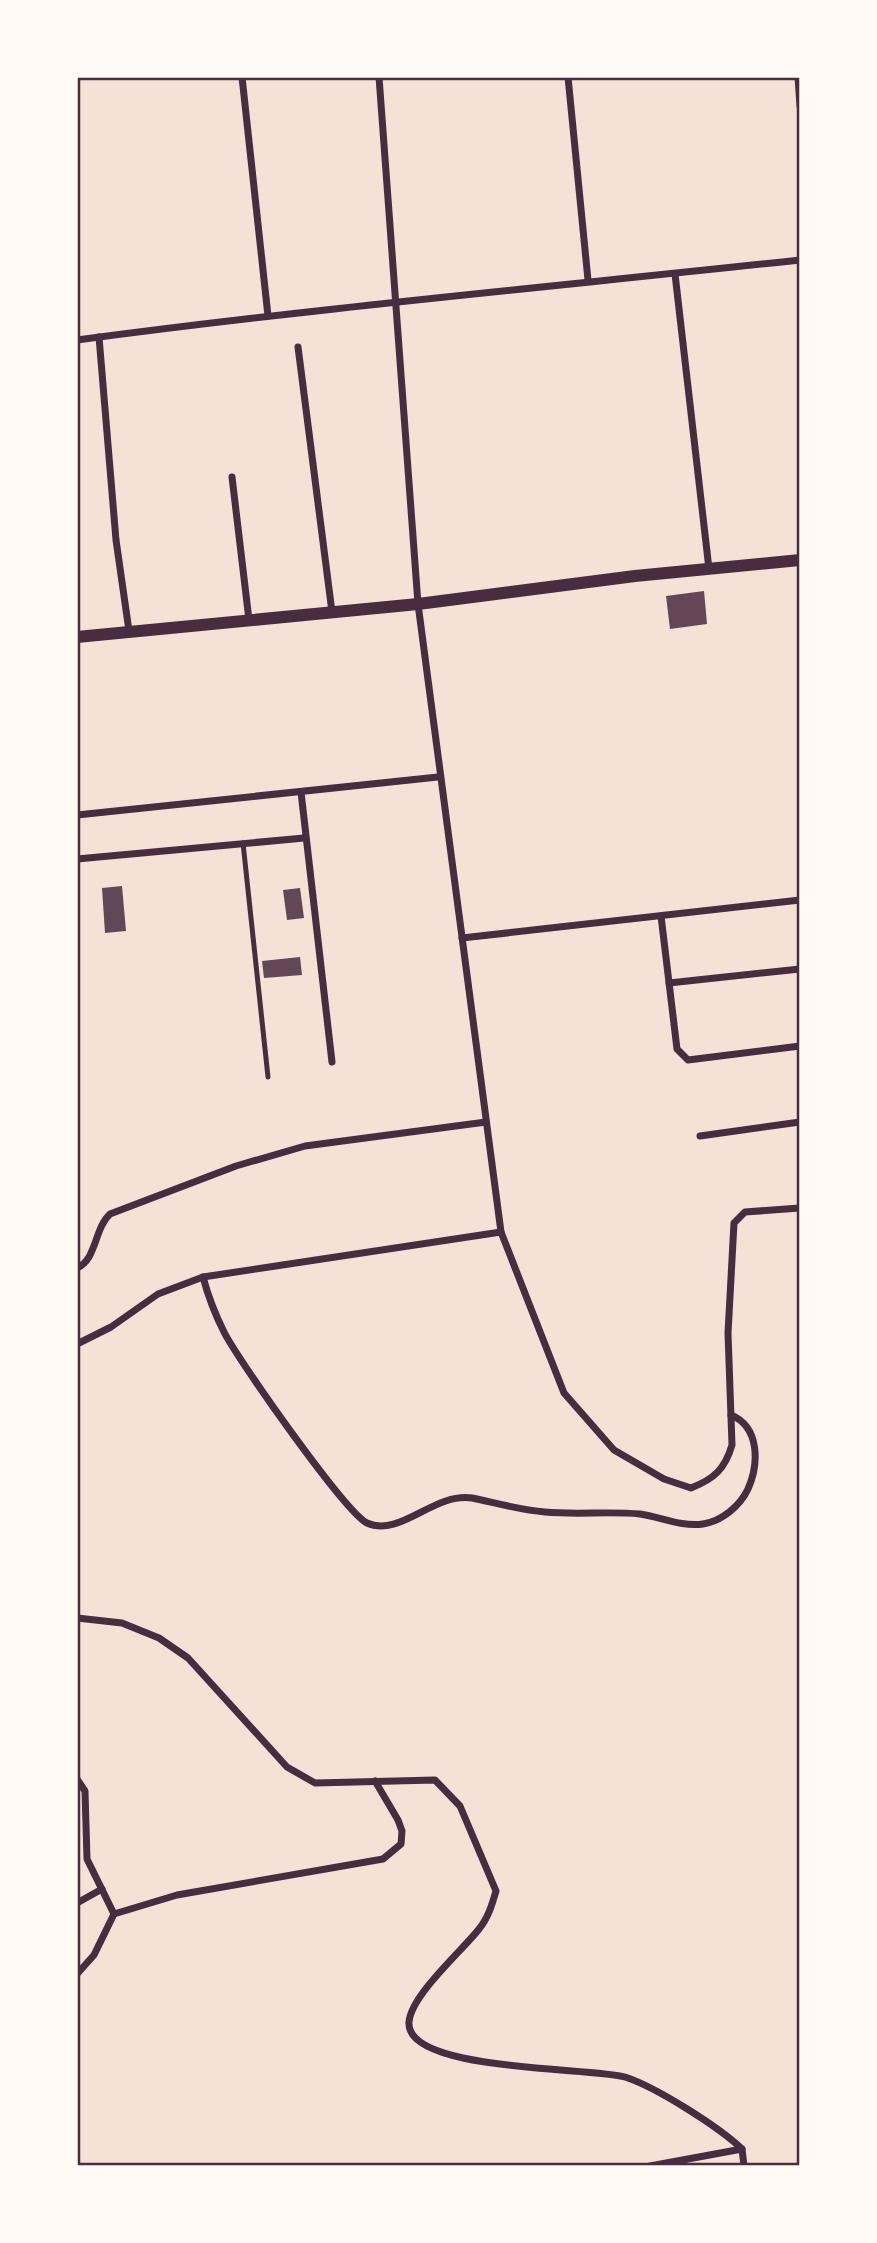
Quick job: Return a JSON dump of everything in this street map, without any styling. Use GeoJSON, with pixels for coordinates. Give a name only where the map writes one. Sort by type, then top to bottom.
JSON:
{"type":"FeatureCollection","features":[{"type":"Feature","properties":{"kind":"street"},"geometry":{"type":"LineString","coordinates":[[242,77],[268,316]]}},
{"type":"Feature","properties":{"kind":"street"},"geometry":{"type":"LineString","coordinates":[[379,77],[418,604],[438,778],[501,1232],[564,1393],[614,1450],[664,1479],[691,1488],[718,1475],[728,1460],[732,1445],[728,1333],[734,1223],[745,1212],[800,1208]]}},
{"type":"Feature","properties":{"kind":"street"},"geometry":{"type":"LineString","coordinates":[[568,77],[588,280]]}},
{"type":"Feature","properties":{"kind":"street"},"geometry":{"type":"LineString","coordinates":[[798,77],[800,106]]}},
{"type":"Feature","properties":{"kind":"street"},"geometry":{"type":"LineString","coordinates":[[77,340],[268,316],[394,305],[588,280],[675,274],[800,260]]}},
{"type":"Feature","properties":{"kind":"street"},"geometry":{"type":"LineString","coordinates":[[675,274],[709,569]]}},
{"type":"Feature","properties":{"kind":"street"},"geometry":{"type":"LineString","coordinates":[[99,337],[114,514],[129,631]]}},
{"type":"Feature","properties":{"kind":"street"},"geometry":{"type":"LineString","coordinates":[[298,347],[332,612]]}},
{"type":"Feature","properties":{"kind":"street"},"geometry":{"type":"LineString","coordinates":[[232,477],[248,620]]}},
{"type":"Feature","properties":{"kind":"street"},"geometry":{"type":"LineString","coordinates":[[77,638],[418,604],[800,559]]}},
{"type":"Feature","properties":{"kind":"street"},"geometry":{"type":"LineString","coordinates":[[77,815],[438,778]]}},
{"type":"Feature","properties":{"kind":"street"},"geometry":{"type":"LineString","coordinates":[[301,792],[304,838],[332,1062]]}},
{"type":"Feature","properties":{"kind":"street"},"geometry":{"type":"LineString","coordinates":[[77,859],[304,838]]}},
{"type":"Feature","properties":{"kind":"street"},"geometry":{"type":"LineString","coordinates":[[462,938],[800,900]]}},
{"type":"Feature","properties":{"kind":"street"},"geometry":{"type":"LineString","coordinates":[[661,916],[677,1049],[682,1057],[688,1059],[800,1046]]}},
{"type":"Feature","properties":{"kind":"street"},"geometry":{"type":"LineString","coordinates":[[669,983],[800,969]]}},
{"type":"Feature","properties":{"kind":"street"},"geometry":{"type":"LineString","coordinates":[[77,1268],[88,1259],[101,1222],[110,1214],[236,1166],[305,1146],[379,1134],[486,1122]]}},
{"type":"Feature","properties":{"kind":"street"},"geometry":{"type":"LineString","coordinates":[[700,1136],[800,1122]]}},
{"type":"Feature","properties":{"kind":"street"},"geometry":{"type":"LineString","coordinates":[[77,1344],[111,1327],[158,1294],[203,1277],[501,1232]]}},
{"type":"Feature","properties":{"kind":"street"},"geometry":{"type":"LineString","coordinates":[[203,1277],[216,1316],[234,1350],[352,1509],[371,1524],[389,1526],[456,1497],[543,1512],[642,1514],[669,1522],[701,1524],[712,1521],[738,1503],[746,1493],[754,1469],[752,1434],[745,1423],[731,1415]]}},
{"type":"Feature","properties":{"kind":"street"},"geometry":{"type":"LineString","coordinates":[[77,1618],[121,1623],[159,1638],[188,1658],[287,1767],[315,1783],[435,1780],[460,1806],[496,1891],[480,1929],[420,1999],[409,2019],[415,2040],[428,2048],[474,2059],[628,2078],[727,2135],[742,2149],[744,2166]]}},
{"type":"Feature","properties":{"kind":"street"},"geometry":{"type":"LineString","coordinates":[[77,1779],[85,1791],[87,1859],[114,1914]]}},
{"type":"Feature","properties":{"kind":"street"},"geometry":{"type":"LineString","coordinates":[[77,1974],[93,1955],[114,1914],[177,1895],[383,1859],[401,1844],[402,1831],[375,1781]]}},
{"type":"Feature","properties":{"kind":"street"},"geometry":{"type":"LineString","coordinates":[[77,1903],[102,1889]]}},
{"type":"Feature","properties":{"kind":"street"},"geometry":{"type":"LineString","coordinates":[[649,2166],[742,2149]]}},
{"type":"Feature","properties":{"kind":"lane"},"geometry":{"type":"LineString","coordinates":[[243,844],[268,1077]]}},
{"type":"Feature","properties":{"kind":"building"},"geometry":{"type":"Polygon","coordinates":[[[704,591],[707,624],[670,629],[666,596],[704,591]]]}},
{"type":"Feature","properties":{"kind":"building"},"geometry":{"type":"Polygon","coordinates":[[[122,886],[126,931],[105,933],[102,888],[122,886]]]}},
{"type":"Feature","properties":{"kind":"building"},"geometry":{"type":"Polygon","coordinates":[[[300,888],[304,918],[287,920],[283,890],[300,888]]]}},
{"type":"Feature","properties":{"kind":"building"},"geometry":{"type":"Polygon","coordinates":[[[300,957],[302,975],[264,978],[262,961],[300,957]]]}}]}
